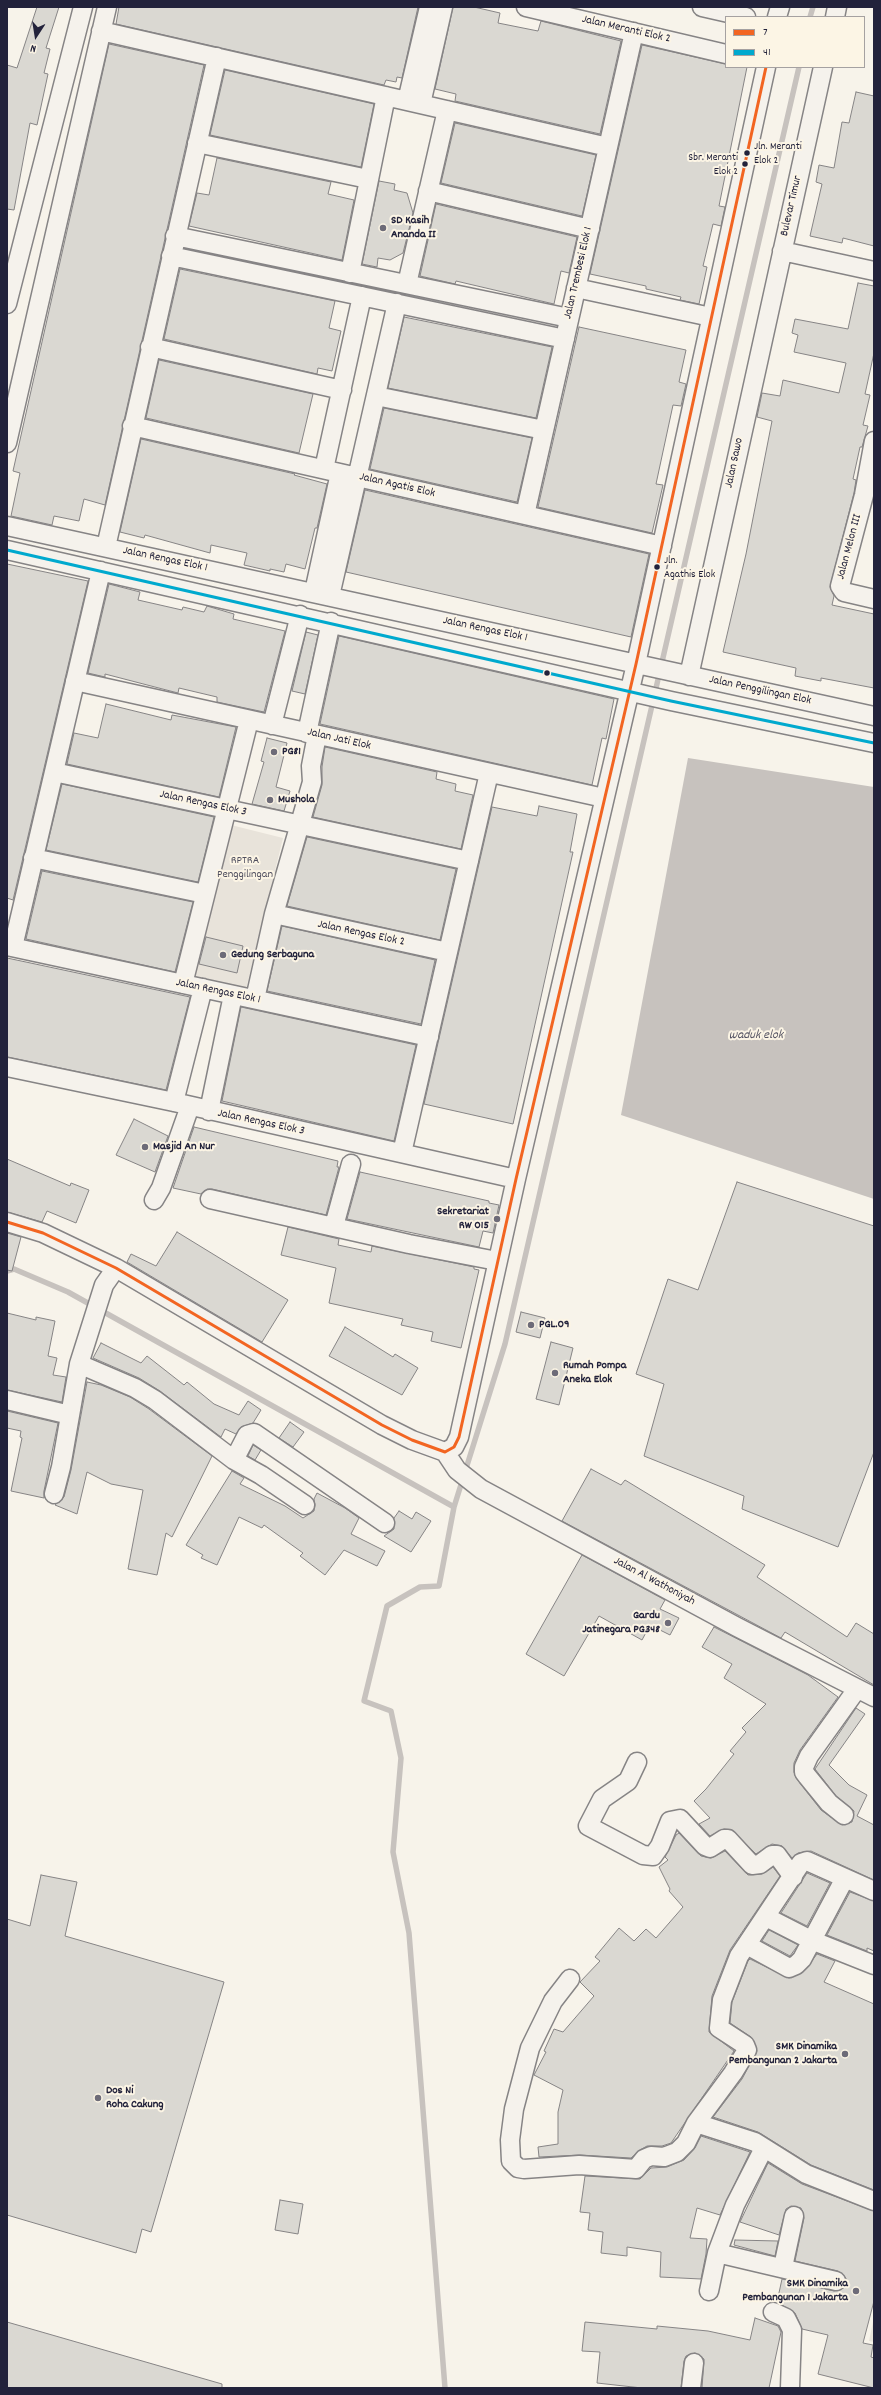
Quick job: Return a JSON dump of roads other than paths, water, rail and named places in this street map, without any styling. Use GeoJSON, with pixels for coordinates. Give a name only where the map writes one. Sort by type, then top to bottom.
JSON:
{"type":"FeatureCollection","features":[{"type":"Feature","properties":{"kind":"street"},"geometry":{"type":"LineString","coordinates":[[7,304],[83,7]]}},
{"type":"Feature","properties":{"kind":"street"},"geometry":{"type":"LineString","coordinates":[[7,443],[107,7]]}},
{"type":"Feature","properties":{"kind":"street"},"geometry":{"type":"LineString","coordinates":[[414,103],[429,7]]}},
{"type":"Feature","properties":{"kind":"street"},"geometry":{"type":"LineString","coordinates":[[414,103],[443,7]]}},
{"type":"Feature","properties":{"kind":"street","name":"Jalan Meranti Elok 2"},"geometry":{"type":"LineString","coordinates":[[526,7],[725,54]]}},
{"type":"Feature","properties":{"kind":"street"},"geometry":{"type":"LineString","coordinates":[[702,7],[742,16]]}},
{"type":"Feature","properties":{"kind":"street"},"geometry":{"type":"LineString","coordinates":[[101,31],[608,147]]}},
{"type":"Feature","properties":{"kind":"street","name":"Jalan Trembesi Elok 1"},"geometry":{"type":"LineString","coordinates":[[524,515],[634,32]]}},
{"type":"Feature","properties":{"kind":"street"},"geometry":{"type":"LineString","coordinates":[[106,547],[150,346],[217,57]]}},
{"type":"Feature","properties":{"kind":"street"},"geometry":{"type":"LineString","coordinates":[[7,1222],[43,1233],[116,1268],[382,1425],[412,1440],[445,1452],[454,1447],[457,1442],[464,1412],[497,1261],[604,798],[641,665],[662,546],[766,68]]}},
{"type":"Feature","properties":{"kind":"street","name":"Bulevar Timur"},"geometry":{"type":"LineString","coordinates":[[782,251],[823,68]]}},
{"type":"Feature","properties":{"kind":"street"},"geometry":{"type":"LineString","coordinates":[[350,272],[386,96]]}},
{"type":"Feature","properties":{"kind":"street"},"geometry":{"type":"LineString","coordinates":[[407,284],[447,110]]}},
{"type":"Feature","properties":{"kind":"street"},"geometry":{"type":"LineString","coordinates":[[197,143],[368,179]]}},
{"type":"Feature","properties":{"kind":"street"},"geometry":{"type":"LineString","coordinates":[[428,191],[590,229]]}},
{"type":"Feature","properties":{"kind":"street"},"geometry":{"type":"LineString","coordinates":[[175,236],[569,318]]}},
{"type":"Feature","properties":{"kind":"street"},"geometry":{"type":"LineString","coordinates":[[782,251],[874,271]]}},
{"type":"Feature","properties":{"kind":"street","name":"Jalan Sawo"},"geometry":{"type":"LineString","coordinates":[[682,674],[782,251]]}},
{"type":"Feature","properties":{"kind":"street"},"geometry":{"type":"LineString","coordinates":[[171,256],[565,339]]}},
{"type":"Feature","properties":{"kind":"street"},"geometry":{"type":"LineString","coordinates":[[576,288],[711,317]]}},
{"type":"Feature","properties":{"kind":"street"},"geometry":{"type":"LineString","coordinates":[[255,999],[274,914],[312,782],[312,734],[324,621],[322,594],[332,471],[342,390],[362,296]]}},
{"type":"Feature","properties":{"kind":"street"},"geometry":{"type":"LineString","coordinates":[[322,594],[358,477],[397,303]]}},
{"type":"Feature","properties":{"kind":"street"},"geometry":{"type":"LineString","coordinates":[[150,346],[342,390]]}},
{"type":"Feature","properties":{"kind":"street"},"geometry":{"type":"LineString","coordinates":[[376,396],[544,430]]}},
{"type":"Feature","properties":{"kind":"street","name":"Jalan Agatis Elok"},"geometry":{"type":"LineString","coordinates":[[132,426],[662,546]]}},
{"type":"Feature","properties":{"kind":"street","name":"Jalan Melon III"},"geometry":{"type":"LineString","coordinates":[[874,441],[869,496],[840,586],[844,592],[874,599]]}},
{"type":"Feature","properties":{"kind":"street","name":"Jalan Rengas Elok 1"},"geometry":{"type":"LineString","coordinates":[[7,526],[641,665]]}},
{"type":"Feature","properties":{"kind":"street","name":"Jalan Rengas Elok 1"},"geometry":{"type":"LineString","coordinates":[[7,550],[300,615],[634,692]]}},
{"type":"Feature","properties":{"kind":"street"},"geometry":{"type":"LineString","coordinates":[[10,946],[54,772],[101,571]]}},
{"type":"Feature","properties":{"kind":"street"},"geometry":{"type":"LineString","coordinates":[[272,725],[300,615]]}},
{"type":"Feature","properties":{"kind":"street","name":"Jalan Penggilingan Elok"},"geometry":{"type":"LineString","coordinates":[[641,665],[874,716]]}},
{"type":"Feature","properties":{"kind":"street","name":"Jalan Jati Elok"},"geometry":{"type":"LineString","coordinates":[[75,681],[604,798]]}},
{"type":"Feature","properties":{"kind":"street"},"geometry":{"type":"LineString","coordinates":[[634,692],[874,743]]}},
{"type":"Feature","properties":{"kind":"street"},"geometry":{"type":"LineString","coordinates":[[183,984],[249,720]]}},
{"type":"Feature","properties":{"kind":"street","name":"Jalan Rengas Elok 3"},"geometry":{"type":"LineString","coordinates":[[54,772],[469,861]]}},
{"type":"Feature","properties":{"kind":"street"},"geometry":{"type":"LineString","coordinates":[[402,1153],[489,773]]}},
{"type":"Feature","properties":{"kind":"street"},"geometry":{"type":"LineString","coordinates":[[33,858],[205,894]]}},
{"type":"Feature","properties":{"kind":"street","name":"Jalan Rengas Elok 2"},"geometry":{"type":"LineString","coordinates":[[274,914],[448,952]]}},
{"type":"Feature","properties":{"kind":"street","name":"Jalan Rengas Elok 1"},"geometry":{"type":"LineString","coordinates":[[10,946],[429,1037]]}},
{"type":"Feature","properties":{"kind":"street"},"geometry":{"type":"LineString","coordinates":[[154,1200],[161,1188],[182,1104],[203,988]]}},
{"type":"Feature","properties":{"kind":"street"},"geometry":{"type":"LineString","coordinates":[[210,1111],[233,995]]}},
{"type":"Feature","properties":{"kind":"street","name":"Jalan Rengas Elok 3"},"geometry":{"type":"LineString","coordinates":[[7,1067],[182,1104],[516,1179]]}},
{"type":"Feature","properties":{"kind":"street"},"geometry":{"type":"LineString","coordinates":[[334,1226],[351,1164]]}},
{"type":"Feature","properties":{"kind":"street"},"geometry":{"type":"LineString","coordinates":[[210,1199],[409,1244],[497,1261]]}},
{"type":"Feature","properties":{"kind":"street"},"geometry":{"type":"LineString","coordinates":[[54,1494],[79,1364],[104,1285],[116,1268]]}},
{"type":"Feature","properties":{"kind":"street"},"geometry":{"type":"LineString","coordinates":[[79,1364],[135,1388],[155,1400],[234,1460],[261,1474],[305,1506]]}},
{"type":"Feature","properties":{"kind":"street"},"geometry":{"type":"LineString","coordinates":[[7,1400],[70,1415]]}},
{"type":"Feature","properties":{"kind":"street"},"geometry":{"type":"LineString","coordinates":[[234,1460],[247,1435],[254,1433],[385,1523]]}},
{"type":"Feature","properties":{"kind":"street","name":"Jalan Al Wathoniyah"},"geometry":{"type":"LineString","coordinates":[[445,1452],[457,1470],[481,1489],[874,1698]]}},
{"type":"Feature","properties":{"kind":"street"},"geometry":{"type":"LineString","coordinates":[[844,1815],[829,1803],[804,1772],[809,1756],[857,1689]]}},
{"type":"Feature","properties":{"kind":"street"},"geometry":{"type":"LineString","coordinates":[[637,1762],[628,1781],[602,1799],[588,1826],[643,1855],[653,1856],[660,1846],[670,1820],[680,1819],[705,1846],[710,1848],[724,1839],[728,1839],[752,1865],[760,1864],[772,1855],[777,1855],[793,1877]]}},
{"type":"Feature","properties":{"kind":"street"},"geometry":{"type":"LineString","coordinates":[[570,1979],[552,2001],[530,2048],[522,2072],[514,2109],[510,2140],[510,2158],[513,2164],[524,2169],[579,2164],[636,2169],[644,2159],[651,2156],[664,2157],[678,2152],[686,2143],[696,2123],[733,2073],[747,2050],[745,2045],[719,2028],[721,2007],[727,1987],[740,1956],[804,1860],[874,1891]]}},
{"type":"Feature","properties":{"kind":"street"},"geometry":{"type":"LineString","coordinates":[[747,1945],[791,1968],[802,1959],[845,1878]]}},
{"type":"Feature","properties":{"kind":"street"},"geometry":{"type":"LineString","coordinates":[[766,1917],[812,1940],[874,1965]]}},
{"type":"Feature","properties":{"kind":"street"},"geometry":{"type":"LineString","coordinates":[[696,2123],[755,2142],[806,2174],[874,2201]]}},
{"type":"Feature","properties":{"kind":"street"},"geometry":{"type":"LineString","coordinates":[[709,2291],[717,2253],[735,2205],[764,2148]]}},
{"type":"Feature","properties":{"kind":"street"},"geometry":{"type":"LineString","coordinates":[[783,2267],[794,2216]]}},
{"type":"Feature","properties":{"kind":"street"},"geometry":{"type":"LineString","coordinates":[[717,2253],[783,2267],[836,2281]]}},
{"type":"Feature","properties":{"kind":"street"},"geometry":{"type":"LineString","coordinates":[[774,2312],[786,2318],[792,2330],[790,2388]]}},
{"type":"Feature","properties":{"kind":"street"},"geometry":{"type":"LineString","coordinates":[[691,2388],[694,2363]]}},
{"type":"Feature","properties":{"kind":"water","name":"waduk elok"},"geometry":{"type":"Polygon","coordinates":[[[688,758],[874,787],[874,1199],[621,1115],[688,758]]]}},
{"type":"Feature","properties":{"kind":"waterway"},"geometry":{"type":"LineString","coordinates":[[810,16],[813,7]]}},
{"type":"Feature","properties":{"kind":"waterway"},"geometry":{"type":"LineString","coordinates":[[454,1507],[505,1344],[799,68]]}},
{"type":"Feature","properties":{"kind":"waterway"},"geometry":{"type":"LineString","coordinates":[[7,1271],[14,1269],[68,1292],[454,1507],[439,1586],[420,1587],[387,1606],[364,1701],[391,1711],[401,1758],[393,1852],[409,1933],[445,2388]]}},
{"type":"Feature","properties":{"kind":"place","name":"Jln. Meranti Elok 2"},"geometry":{"type":"Point","coordinates":[747,153]}},
{"type":"Feature","properties":{"kind":"place","name":"Sbr. Meranti Elok 2"},"geometry":{"type":"Point","coordinates":[745,164]}},
{"type":"Feature","properties":{"kind":"place","name":"SD Kasih Ananda II"},"geometry":{"type":"Point","coordinates":[383,228]}},
{"type":"Feature","properties":{"kind":"place","name":"Jln. Agathis Elok"},"geometry":{"type":"Point","coordinates":[657,567]}},
{"type":"Feature","properties":{"kind":"place","name":"PG81"},"geometry":{"type":"Point","coordinates":[274,752]}},
{"type":"Feature","properties":{"kind":"place","name":"Mushola"},"geometry":{"type":"Point","coordinates":[270,800]}},
{"type":"Feature","properties":{"kind":"place","name":"Gedung Serbaguna"},"geometry":{"type":"Point","coordinates":[223,955]}},
{"type":"Feature","properties":{"kind":"place","name":"Masjid An Nur"},"geometry":{"type":"Point","coordinates":[145,1147]}},
{"type":"Feature","properties":{"kind":"place","name":"Sekretariat RW 015"},"geometry":{"type":"Point","coordinates":[497,1219]}},
{"type":"Feature","properties":{"kind":"place","name":"PGL.09"},"geometry":{"type":"Point","coordinates":[531,1325]}},
{"type":"Feature","properties":{"kind":"place","name":"Rumah Pompa Aneka Elok"},"geometry":{"type":"Point","coordinates":[555,1373]}},
{"type":"Feature","properties":{"kind":"place","name":"Gardu Jatinegara PG348"},"geometry":{"type":"Point","coordinates":[668,1623]}},
{"type":"Feature","properties":{"kind":"place","name":"SMK Dinamika Pembangunan 2 Jakarta"},"geometry":{"type":"Point","coordinates":[845,2054]}},
{"type":"Feature","properties":{"kind":"place","name":"Dos Ni Roha Cakung"},"geometry":{"type":"Point","coordinates":[98,2098]}},
{"type":"Feature","properties":{"kind":"place","name":"SMK Dinamika Pembangunan 1 Jakarta"},"geometry":{"type":"Point","coordinates":[856,2291]}},
{"type":"Feature","properties":{"kind":"park label","name":"RPTRA Penggilingan"},"geometry":{"type":"Point","coordinates":[245,868]}}]}
